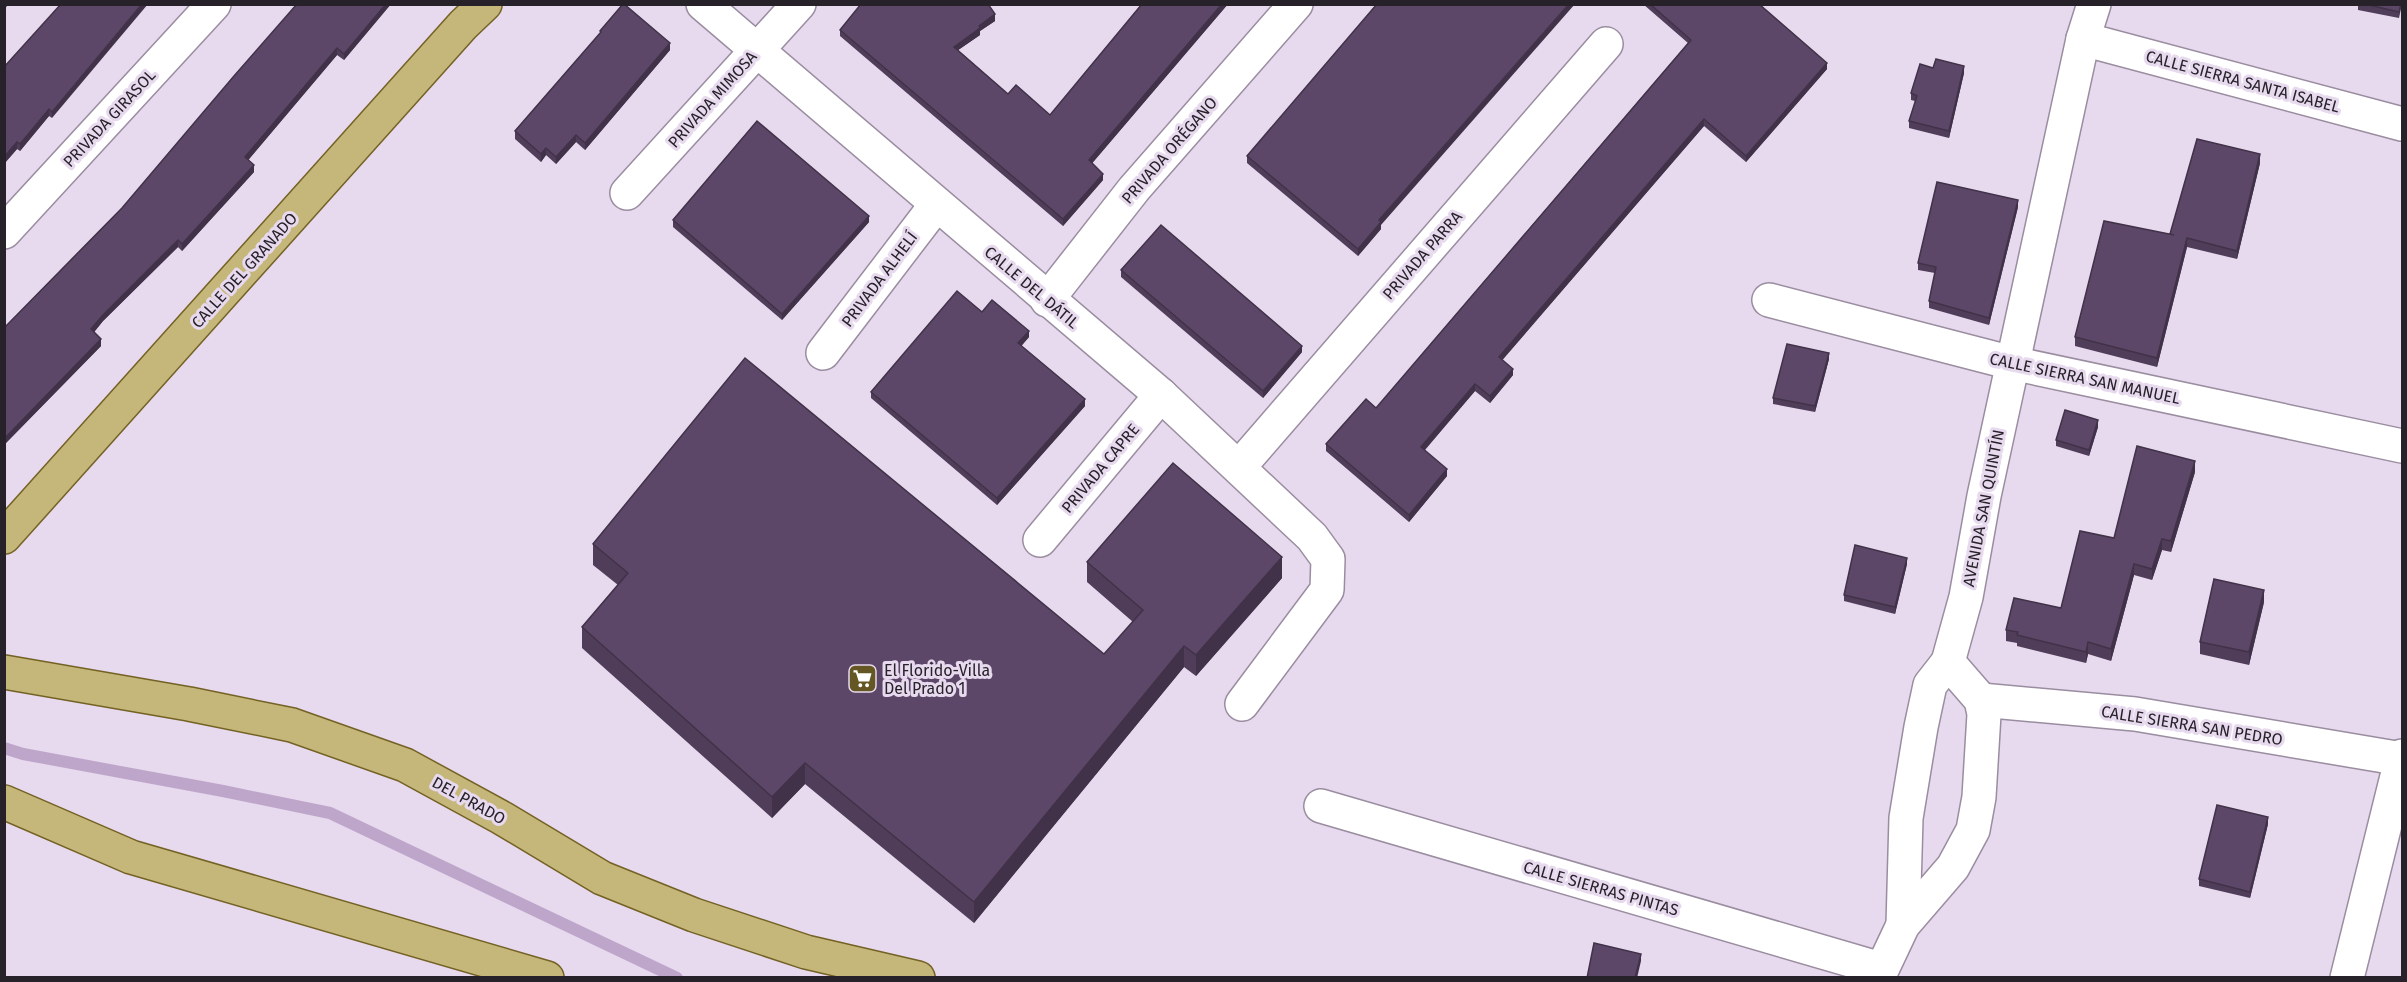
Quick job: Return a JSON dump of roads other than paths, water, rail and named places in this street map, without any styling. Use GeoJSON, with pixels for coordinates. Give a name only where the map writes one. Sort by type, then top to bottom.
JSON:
{"type":"FeatureCollection","features":[{"type":"Feature","properties":{"kind":"main road","name":"CALLE DEL GRANADO"},"geometry":{"type":"LineString","coordinates":[[4,537],[463,25],[485,4]]}},
{"type":"Feature","properties":{"kind":"main road","name":"DEL PRADO"},"geometry":{"type":"LineString","coordinates":[[4,672],[292,725],[405,765],[502,818],[602,878],[694,915],[806,952],[918,978]]}},
{"type":"Feature","properties":{"kind":"main road"},"geometry":{"type":"LineString","coordinates":[[4,802],[131,857],[547,978]]}},
{"type":"Feature","properties":{"kind":"street","name":"PRIVADA GIRASOL"},"geometry":{"type":"LineString","coordinates":[[4,231],[214,4]]}},
{"type":"Feature","properties":{"kind":"street","name":"CALLE DEL DÁTIL"},"geometry":{"type":"LineString","coordinates":[[703,4],[1161,395],[1312,537],[1328,559],[1327,590],[1242,704]]}},
{"type":"Feature","properties":{"kind":"street","name":"PRIVADA MIMOSA"},"geometry":{"type":"LineString","coordinates":[[627,193],[799,4]]}},
{"type":"Feature","properties":{"kind":"street","name":"PRIVADA ORÉGANO"},"geometry":{"type":"LineString","coordinates":[[1047,300],[1134,189],[1296,4]]}},
{"type":"Feature","properties":{"kind":"street","name":"AVENIDA SAN QUINTÍN"},"geometry":{"type":"LineString","coordinates":[[1903,925],[1906,818],[1939,674],[1966,597],[1984,496],[2012,363],[2083,39],[2094,4]]}},
{"type":"Feature","properties":{"kind":"street","name":"CALLE SIERRA SANTA ISABEL"},"geometry":{"type":"LineString","coordinates":[[2083,39],[2403,124]]}},
{"type":"Feature","properties":{"kind":"street","name":"PRIVADA PARRA"},"geometry":{"type":"LineString","coordinates":[[1239,468],[1606,44]]}},
{"type":"Feature","properties":{"kind":"street","name":"PRIVADA ALHELÍ"},"geometry":{"type":"LineString","coordinates":[[823,353],[936,205]]}},
{"type":"Feature","properties":{"kind":"street","name":"CALLE SIERRA SAN MANUEL"},"geometry":{"type":"LineString","coordinates":[[1769,300],[2012,363],[2403,446]]}},
{"type":"Feature","properties":{"kind":"street","name":"PRIVADA CAPRE"},"geometry":{"type":"LineString","coordinates":[[1040,540],[1161,395]]}},
{"type":"Feature","properties":{"kind":"street"},"geometry":{"type":"LineString","coordinates":[[1880,973],[1903,925],[1953,867],[1973,830],[1979,797],[1984,714],[1981,700],[1939,674]]}},
{"type":"Feature","properties":{"kind":"street","name":"CALLE SIERRA SAN PEDRO"},"geometry":{"type":"LineString","coordinates":[[1981,700],[2135,714],[2402,758]]}},
{"type":"Feature","properties":{"kind":"street"},"geometry":{"type":"LineString","coordinates":[[2347,978],[2402,758]]}},
{"type":"Feature","properties":{"kind":"street","name":"CALLE SIERRAS PINTAS"},"geometry":{"type":"LineString","coordinates":[[1321,806],[1880,973]]}},
{"type":"Feature","properties":{"kind":"waterway"},"geometry":{"type":"LineString","coordinates":[[4,748],[23,754],[330,813],[677,978]]}},
{"type":"Feature","properties":{"kind":"place","name":"El Florido-Villa Del Prado 1"},"geometry":{"type":"Point","coordinates":[863,679]}}]}
